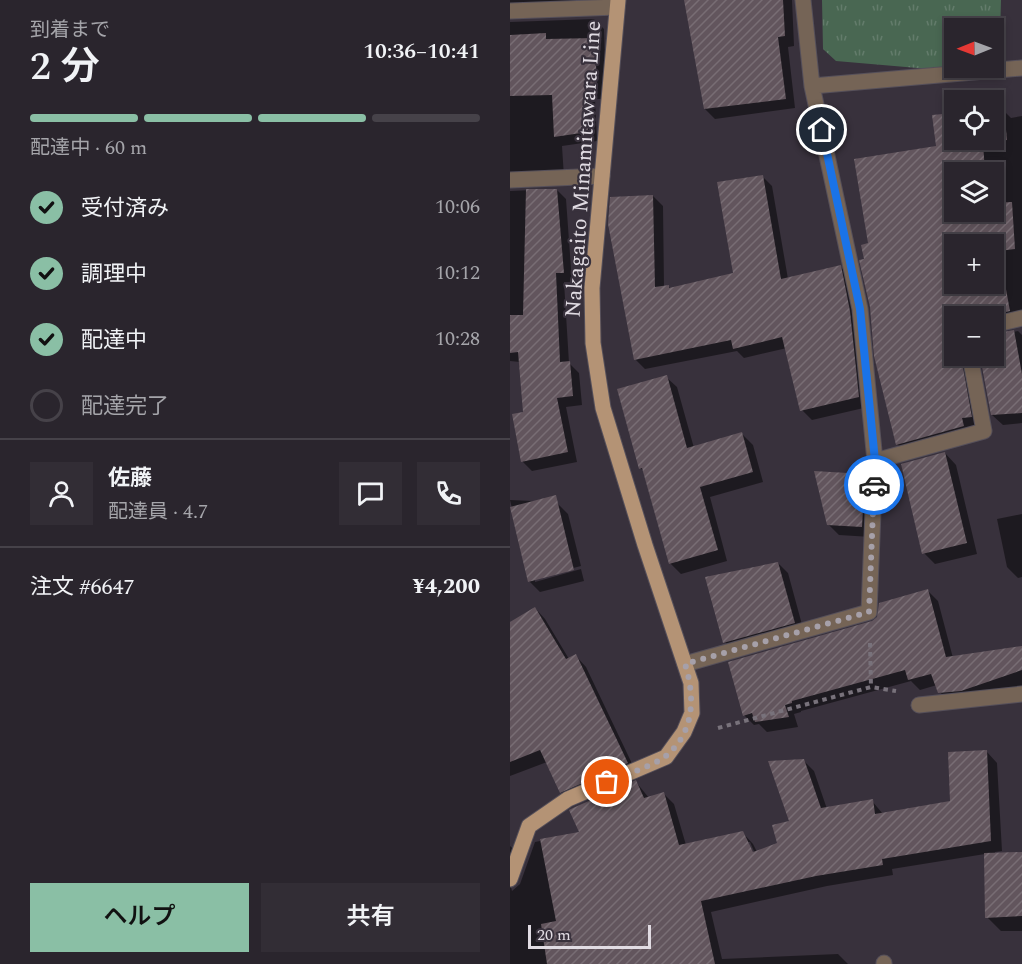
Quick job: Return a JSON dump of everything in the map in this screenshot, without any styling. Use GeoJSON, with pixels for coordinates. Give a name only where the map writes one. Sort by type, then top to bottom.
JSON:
{"type":"FeatureCollection","features":[{"type":"Feature","properties":{"kind":"main road","name":"Nakagaito Minamitawara Line"},"geometry":{"type":"LineString","coordinates":[[510,879],[529,826],[568,799],[666,757],[684,732],[692,713],[691,683],[603,408],[593,343],[592,288],[618,3]]}},
{"type":"Feature","properties":{"kind":"street"},"geometry":{"type":"LineString","coordinates":[[685,664],[869,612],[875,461],[860,309],[812,86],[803,0]]}},
{"type":"Feature","properties":{"kind":"street"},"geometry":{"type":"LineString","coordinates":[[510,11],[618,3]]}},
{"type":"Feature","properties":{"kind":"street"},"geometry":{"type":"LineString","coordinates":[[812,86],[1022,68]]}},
{"type":"Feature","properties":{"kind":"street"},"geometry":{"type":"LineString","coordinates":[[510,180],[602,176]]}},
{"type":"Feature","properties":{"kind":"street"},"geometry":{"type":"LineString","coordinates":[[1004,322],[1022,318]]}},
{"type":"Feature","properties":{"kind":"street"},"geometry":{"type":"LineString","coordinates":[[875,461],[984,431],[972,366]]}},
{"type":"Feature","properties":{"kind":"street"},"geometry":{"type":"LineString","coordinates":[[919,705],[1022,694]]}},
{"type":"Feature","properties":{"kind":"path"},"geometry":{"type":"LineString","coordinates":[[684,732],[717,728],[871,687],[869,612]]}},
{"type":"Feature","properties":{"kind":"green space"},"geometry":{"type":"Polygon","coordinates":[[[822,0],[1001,0],[1001,18],[944,18],[944,70],[836,61],[823,49],[822,0]]]}},
{"type":"Feature","properties":{"kind":"building"},"geometry":{"type":"Polygon","coordinates":[[[684,0],[783,0],[785,36],[778,37],[786,99],[704,109],[684,0]]]}},
{"type":"Feature","properties":{"kind":"building"},"geometry":{"type":"Polygon","coordinates":[[[546,33],[546,39],[595,38],[597,90],[586,90],[588,132],[554,137],[552,95],[510,96],[510,35],[546,33]]]}},
{"type":"Feature","properties":{"kind":"building"},"geometry":{"type":"Polygon","coordinates":[[[1004,109],[1007,140],[1004,140],[1004,109]]]}},
{"type":"Feature","properties":{"kind":"building"},"geometry":{"type":"Polygon","coordinates":[[[944,114],[944,150],[983,150],[984,162],[944,162],[944,222],[1004,222],[1004,202],[1012,202],[1015,249],[1004,250],[1004,234],[944,234],[944,294],[1004,294],[1004,278],[1010,311],[1004,312],[1004,306],[944,306],[944,366],[963,366],[972,417],[962,418],[964,426],[896,445],[874,356],[870,307],[859,260],[864,259],[861,245],[868,243],[854,159],[936,146],[932,115],[944,114]]]}},
{"type":"Feature","properties":{"kind":"building"},"geometry":{"type":"Polygon","coordinates":[[[763,175],[781,279],[841,265],[850,311],[859,397],[800,411],[782,337],[733,349],[731,340],[634,360],[608,224],[610,197],[653,195],[655,287],[669,285],[669,288],[733,273],[717,182],[763,175]]]}},
{"type":"Feature","properties":{"kind":"building"},"geometry":{"type":"Polygon","coordinates":[[[526,189],[557,189],[564,273],[556,273],[560,362],[570,361],[573,396],[557,398],[568,452],[521,462],[512,414],[523,412],[518,352],[510,353],[510,315],[523,315],[526,189]]]}},
{"type":"Feature","properties":{"kind":"building"},"geometry":{"type":"Polygon","coordinates":[[[1014,330],[1022,374],[1022,413],[991,415],[982,366],[1004,366],[1004,332],[1014,330]]]}},
{"type":"Feature","properties":{"kind":"building"},"geometry":{"type":"Polygon","coordinates":[[[667,375],[687,448],[742,432],[753,472],[700,487],[718,550],[669,564],[617,389],[667,375]]]}},
{"type":"Feature","properties":{"kind":"building"},"geometry":{"type":"Polygon","coordinates":[[[945,452],[967,543],[922,554],[901,464],[945,452]]]}},
{"type":"Feature","properties":{"kind":"building"},"geometry":{"type":"Polygon","coordinates":[[[814,471],[865,474],[862,527],[827,525],[814,471]]]}},
{"type":"Feature","properties":{"kind":"building"},"geometry":{"type":"Polygon","coordinates":[[[556,495],[574,570],[528,582],[510,507],[556,495]]]}},
{"type":"Feature","properties":{"kind":"building"},"geometry":{"type":"Polygon","coordinates":[[[778,562],[795,623],[723,643],[705,577],[778,562]]]}},
{"type":"Feature","properties":{"kind":"building"},"geometry":{"type":"Polygon","coordinates":[[[928,589],[946,657],[1022,646],[1022,670],[961,691],[938,693],[931,674],[908,680],[905,670],[792,701],[785,705],[789,717],[755,722],[752,713],[743,716],[728,662],[872,621],[877,617],[879,603],[928,589]]]}},
{"type":"Feature","properties":{"kind":"building"},"geometry":{"type":"Polygon","coordinates":[[[535,607],[566,659],[576,654],[628,763],[560,793],[540,750],[510,762],[510,622],[535,607]]]}},
{"type":"Feature","properties":{"kind":"building"},"geometry":{"type":"Polygon","coordinates":[[[987,750],[991,841],[882,859],[883,865],[816,876],[701,901],[715,964],[547,964],[541,924],[556,921],[540,839],[579,832],[569,810],[573,808],[636,780],[644,798],[664,792],[679,845],[743,831],[753,852],[777,843],[772,825],[789,821],[768,761],[804,759],[821,808],[873,799],[875,814],[950,801],[948,752],[987,750]]]}},
{"type":"Feature","properties":{"kind":"building"},"geometry":{"type":"Polygon","coordinates":[[[1022,852],[1022,916],[985,918],[984,853],[1022,852]]]}},
{"type":"Feature","properties":{"kind":"way so far"},"geometry":{"type":"LineString","coordinates":[[607,782],[666,757],[676,745],[692,713],[691,683],[685,664],[869,612],[874,485]]}},
{"type":"Feature","properties":{"kind":"route"},"geometry":{"type":"LineString","coordinates":[[822,130],[860,309],[875,461],[874,485]]}}]}
